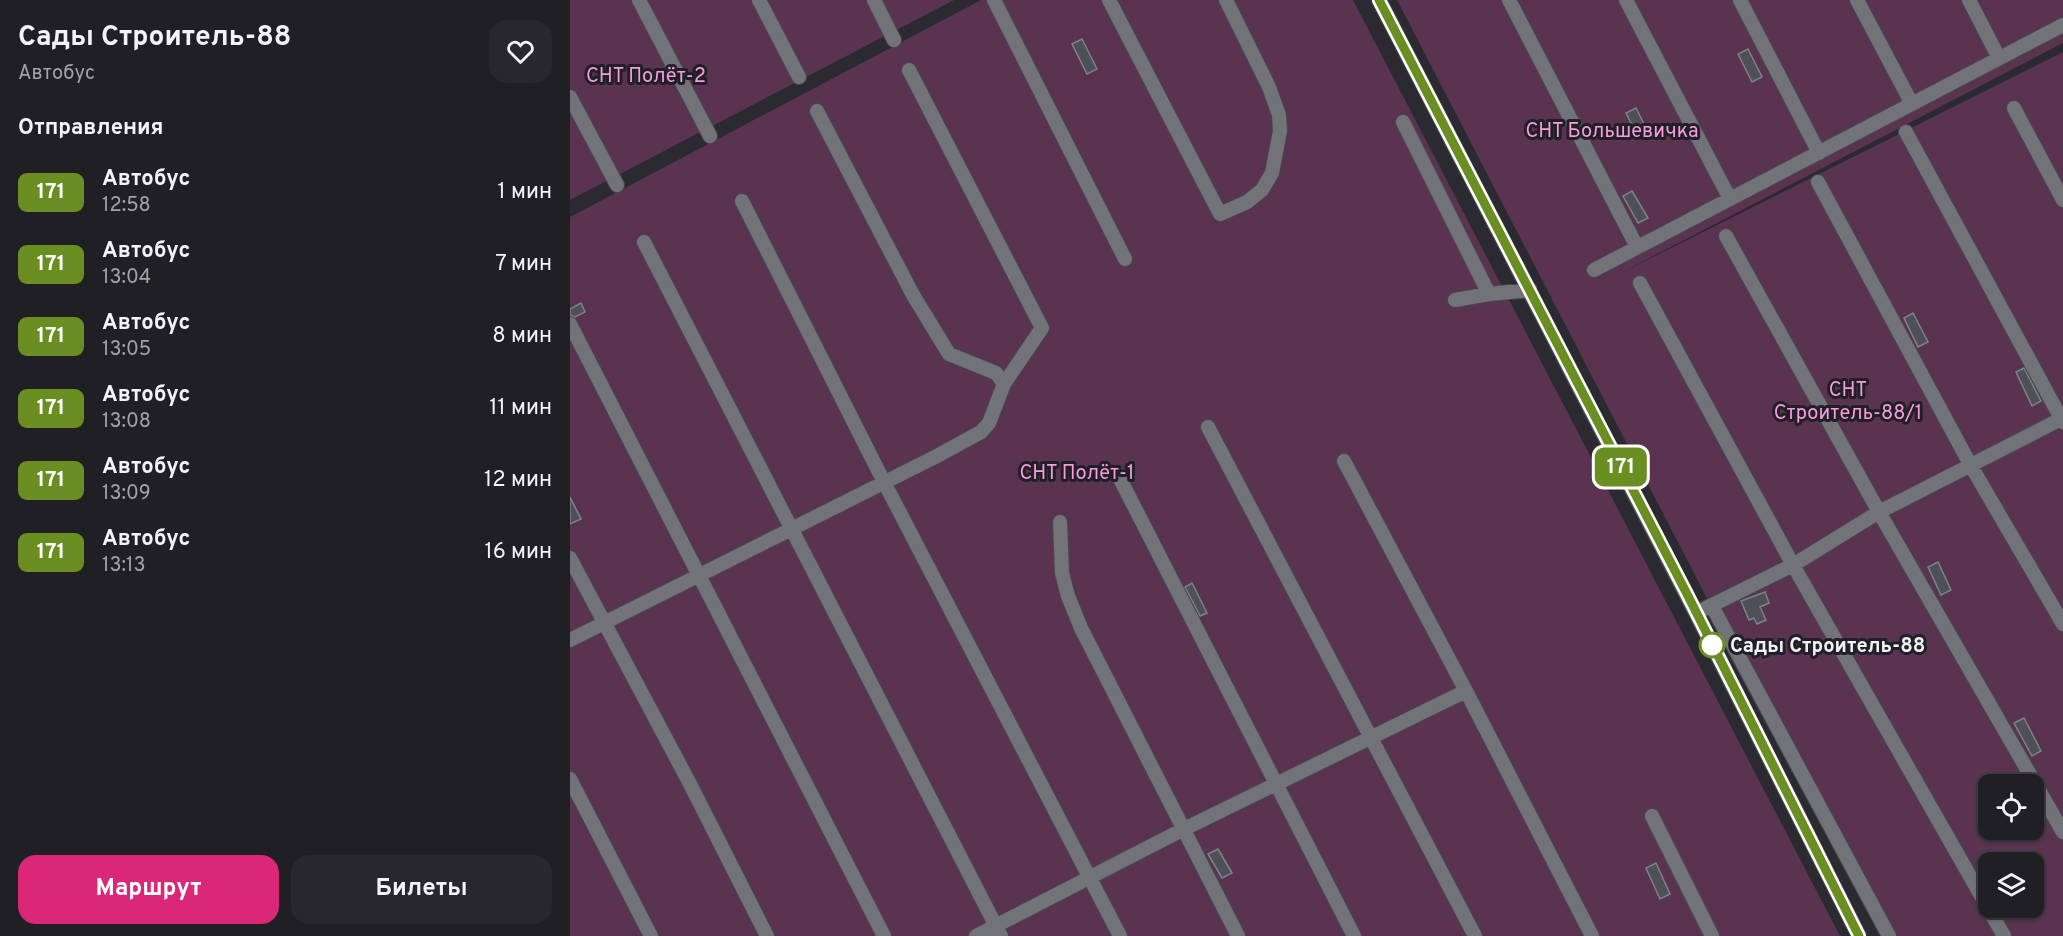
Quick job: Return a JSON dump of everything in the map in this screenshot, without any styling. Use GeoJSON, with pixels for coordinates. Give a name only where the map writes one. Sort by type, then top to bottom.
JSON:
{"type":"FeatureCollection","features":[{"type":"Feature","properties":{"kind":"street"},"geometry":{"type":"LineString","coordinates":[[639,0],[711,136]]}},
{"type":"Feature","properties":{"kind":"street"},"geometry":{"type":"LineString","coordinates":[[759,0],[799,77]]}},
{"type":"Feature","properties":{"kind":"street"},"geometry":{"type":"LineString","coordinates":[[874,0],[894,40]]}},
{"type":"Feature","properties":{"kind":"street"},"geometry":{"type":"LineString","coordinates":[[994,0],[1125,259]]}},
{"type":"Feature","properties":{"kind":"street"},"geometry":{"type":"LineString","coordinates":[[1108,0],[1220,214],[1247,202],[1262,190],[1272,173],[1280,131],[1279,115],[1269,87],[1226,0]]}},
{"type":"Feature","properties":{"kind":"street"},"geometry":{"type":"LineString","coordinates":[[1378,0],[1696,613],[1859,936]]}},
{"type":"Feature","properties":{"kind":"street"},"geometry":{"type":"LineString","coordinates":[[1509,0],[1637,248]]}},
{"type":"Feature","properties":{"kind":"street"},"geometry":{"type":"LineString","coordinates":[[1626,0],[1730,199]]}},
{"type":"Feature","properties":{"kind":"street"},"geometry":{"type":"LineString","coordinates":[[1740,0],[1819,153]]}},
{"type":"Feature","properties":{"kind":"street"},"geometry":{"type":"LineString","coordinates":[[1857,0],[1912,104]]}},
{"type":"Feature","properties":{"kind":"street"},"geometry":{"type":"LineString","coordinates":[[1969,0],[1999,58]]}},
{"type":"Feature","properties":{"kind":"street"},"geometry":{"type":"LineString","coordinates":[[1594,270],[2063,25]]}},
{"type":"Feature","properties":{"kind":"street"},"geometry":{"type":"LineString","coordinates":[[570,640],[935,457],[981,432],[988,423],[1004,384],[1041,328],[909,70]]}},
{"type":"Feature","properties":{"kind":"street"},"geometry":{"type":"LineString","coordinates":[[570,97],[617,185]]}},
{"type":"Feature","properties":{"kind":"street"},"geometry":{"type":"LineString","coordinates":[[2014,108],[2063,200]]}},
{"type":"Feature","properties":{"kind":"street"},"geometry":{"type":"LineString","coordinates":[[817,111],[913,296],[949,354],[996,373],[1004,384]]}},
{"type":"Feature","properties":{"kind":"street"},"geometry":{"type":"LineString","coordinates":[[1403,122],[1489,294]]}},
{"type":"Feature","properties":{"kind":"street"},"geometry":{"type":"LineString","coordinates":[[1696,613],[1793,565],[1879,512],[2062,420],[1906,132]]}},
{"type":"Feature","properties":{"kind":"street"},"geometry":{"type":"LineString","coordinates":[[1818,182],[1971,465],[2063,624]]}},
{"type":"Feature","properties":{"kind":"street"},"geometry":{"type":"LineString","coordinates":[[742,201],[884,482],[1120,936]]}},
{"type":"Feature","properties":{"kind":"street"},"geometry":{"type":"LineString","coordinates":[[1726,236],[1879,512],[2063,832]]}},
{"type":"Feature","properties":{"kind":"street"},"geometry":{"type":"LineString","coordinates":[[644,242],[999,931]]}},
{"type":"Feature","properties":{"kind":"street"},"geometry":{"type":"LineString","coordinates":[[1640,283],[1793,565],[2004,936]]}},
{"type":"Feature","properties":{"kind":"street"},"geometry":{"type":"LineString","coordinates":[[1455,300],[1530,290]]}},
{"type":"Feature","properties":{"kind":"street"},"geometry":{"type":"LineString","coordinates":[[570,324],[884,936]]}},
{"type":"Feature","properties":{"kind":"street"},"geometry":{"type":"LineString","coordinates":[[1208,427],[1475,936]]}},
{"type":"Feature","properties":{"kind":"street"},"geometry":{"type":"LineString","coordinates":[[1344,461],[1592,936]]}},
{"type":"Feature","properties":{"kind":"street"},"geometry":{"type":"LineString","coordinates":[[1117,473],[1354,936]]}},
{"type":"Feature","properties":{"kind":"street"},"geometry":{"type":"LineString","coordinates":[[1060,522],[1062,573],[1068,596],[1182,830],[1238,936]]}},
{"type":"Feature","properties":{"kind":"street"},"geometry":{"type":"LineString","coordinates":[[570,558],[689,782],[767,936]]}},
{"type":"Feature","properties":{"kind":"street"},"geometry":{"type":"LineString","coordinates":[[1712,606],[1889,936]]}},
{"type":"Feature","properties":{"kind":"street"},"geometry":{"type":"LineString","coordinates":[[976,936],[999,931],[1089,879],[1182,830],[1466,691]]}},
{"type":"Feature","properties":{"kind":"street"},"geometry":{"type":"LineString","coordinates":[[570,779],[651,936]]}},
{"type":"Feature","properties":{"kind":"street"},"geometry":{"type":"LineString","coordinates":[[1652,816],[1712,936]]}},
{"type":"Feature","properties":{"kind":"green space","name":"СНТ Полёт-2"},"geometry":{"type":"Polygon","coordinates":[[[570,0],[954,0],[570,200],[570,0]]]}},
{"type":"Feature","properties":{"kind":"green space","name":"СНТ Полёт-1"},"geometry":{"type":"Polygon","coordinates":[[[981,0],[1353,0],[1840,936],[570,936],[570,217],[981,0]]]}},
{"type":"Feature","properties":{"kind":"green space","name":"СНТ Строитель-88/1"},"geometry":{"type":"Polygon","coordinates":[[[1397,0],[2063,0],[2063,43],[1615,276],[2063,52],[2063,936],[1882,936],[1397,0]]]}},
{"type":"Feature","properties":{"kind":"building"},"geometry":{"type":"Polygon","coordinates":[[[1082,39],[1097,69],[1087,74],[1072,44],[1082,39]]]}},
{"type":"Feature","properties":{"kind":"building"},"geometry":{"type":"Polygon","coordinates":[[[1748,49],[1762,77],[1752,82],[1738,54],[1748,49]]]}},
{"type":"Feature","properties":{"kind":"building"},"geometry":{"type":"Polygon","coordinates":[[[1636,108],[1648,132],[1638,137],[1626,113],[1636,108]]]}},
{"type":"Feature","properties":{"kind":"building"},"geometry":{"type":"Polygon","coordinates":[[[1632,191],[1648,218],[1638,223],[1623,196],[1632,191]]]}},
{"type":"Feature","properties":{"kind":"building"},"geometry":{"type":"Polygon","coordinates":[[[581,303],[585,312],[575,317],[570,315],[570,309],[581,303]]]}},
{"type":"Feature","properties":{"kind":"building"},"geometry":{"type":"Polygon","coordinates":[[[1913,313],[1928,342],[1918,347],[1904,318],[1913,313]]]}},
{"type":"Feature","properties":{"kind":"building"},"geometry":{"type":"Polygon","coordinates":[[[2024,368],[2041,401],[2032,406],[2016,372],[2024,368]]]}},
{"type":"Feature","properties":{"kind":"building"},"geometry":{"type":"Polygon","coordinates":[[[570,497],[581,519],[570,524],[570,497]]]}},
{"type":"Feature","properties":{"kind":"building"},"geometry":{"type":"Polygon","coordinates":[[[1938,562],[1951,590],[1941,595],[1928,567],[1938,562]]]}},
{"type":"Feature","properties":{"kind":"building"},"geometry":{"type":"Polygon","coordinates":[[[1192,583],[1207,613],[1200,616],[1185,587],[1192,583]]]}},
{"type":"Feature","properties":{"kind":"building"},"geometry":{"type":"Polygon","coordinates":[[[1765,592],[1769,603],[1760,607],[1766,620],[1757,624],[1754,618],[1749,620],[1741,601],[1765,592]]]}},
{"type":"Feature","properties":{"kind":"building"},"geometry":{"type":"Polygon","coordinates":[[[2024,718],[2041,751],[2032,756],[2014,723],[2024,718]]]}},
{"type":"Feature","properties":{"kind":"building"},"geometry":{"type":"Polygon","coordinates":[[[1218,849],[1232,873],[1222,878],[1208,854],[1218,849]]]}},
{"type":"Feature","properties":{"kind":"building"},"geometry":{"type":"Polygon","coordinates":[[[1656,863],[1670,894],[1660,899],[1646,868],[1656,863]]]}},
{"type":"Feature","properties":{"kind":"bus line","name":"171"},"geometry":{"type":"LineString","coordinates":[[1379,0],[1686,592],[1859,936]]}},
{"type":"Feature","properties":{"kind":"place","name":"Сады Строитель-88"},"geometry":{"type":"Point","coordinates":[1712,645]}},
{"type":"Feature","properties":{"kind":"park label","name":"СНТ Большевичка"},"geometry":{"type":"Point","coordinates":[1612,130]}}]}
